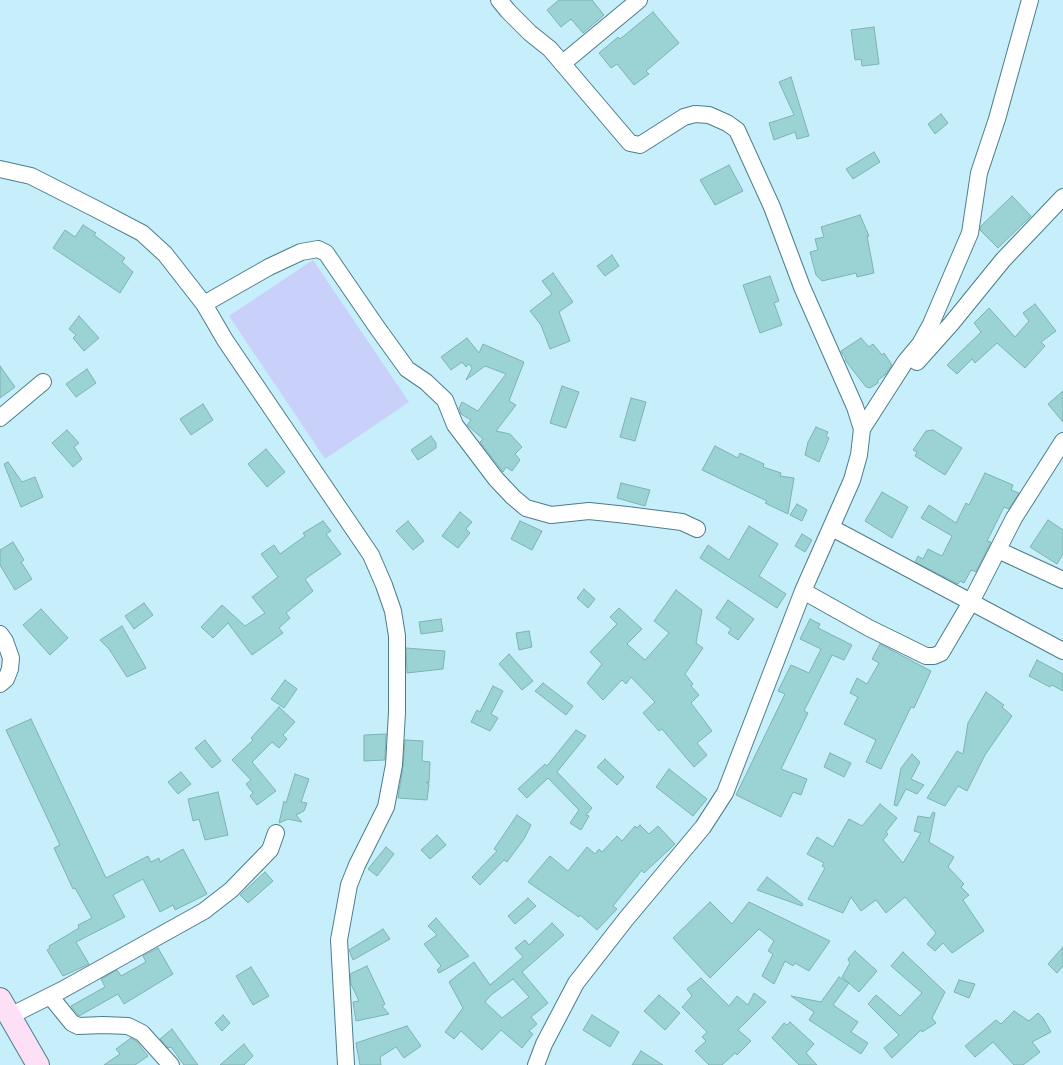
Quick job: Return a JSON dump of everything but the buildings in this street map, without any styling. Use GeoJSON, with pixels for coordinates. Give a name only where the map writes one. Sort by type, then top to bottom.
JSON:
{"type":"FeatureCollection","features":[{"type":"Feature","properties":{"kind":"street"},"geometry":{"type":"LineString","coordinates":[[499,0],[530,33],[550,49],[563,63],[630,143],[640,144],[684,117],[695,114],[709,114],[737,130],[772,207],[802,287],[855,407],[862,429]]}},
{"type":"Feature","properties":{"kind":"street"},"geometry":{"type":"LineString","coordinates":[[563,63],[639,0]]}},
{"type":"Feature","properties":{"kind":"street"},"geometry":{"type":"LineString","coordinates":[[536,1065],[544,1044],[576,983],[626,919],[703,827],[725,793],[803,591],[852,480],[862,429],[888,387],[920,344],[931,324],[970,234],[979,173],[997,119],[1030,0]]}},
{"type":"Feature","properties":{"kind":"street"},"geometry":{"type":"LineString","coordinates":[[0,169],[31,176],[142,233],[165,254],[204,304],[225,340],[371,555],[384,585],[397,636],[397,712],[394,765],[386,807],[357,865],[350,885],[339,940],[346,1065]]}},
{"type":"Feature","properties":{"kind":"street"},"geometry":{"type":"LineString","coordinates":[[888,387],[921,358],[1003,260],[1063,197]]}},
{"type":"Feature","properties":{"kind":"street"},"geometry":{"type":"LineString","coordinates":[[204,304],[269,267],[301,252],[318,249],[326,253],[407,369],[426,382],[446,400],[455,425],[496,479],[526,508],[551,515],[589,511],[643,517],[682,522],[697,529]]}},
{"type":"Feature","properties":{"kind":"street"},"geometry":{"type":"LineString","coordinates":[[0,418],[43,382]]}},
{"type":"Feature","properties":{"kind":"street"},"geometry":{"type":"LineString","coordinates":[[803,591],[869,628],[926,656],[934,656],[941,653],[971,602],[1014,518],[1063,442]]}},
{"type":"Feature","properties":{"kind":"street"},"geometry":{"type":"LineString","coordinates":[[832,528],[1063,651]]}},
{"type":"Feature","properties":{"kind":"street"},"geometry":{"type":"LineString","coordinates":[[998,550],[1063,580]]}},
{"type":"Feature","properties":{"kind":"street"},"geometry":{"type":"LineString","coordinates":[[0,634],[5,641],[11,658],[10,669],[6,679],[0,684]]}},
{"type":"Feature","properties":{"kind":"street"},"geometry":{"type":"LineString","coordinates":[[38,1065],[5,1007],[50,996],[204,911],[231,890],[270,850],[276,832]]}},
{"type":"Feature","properties":{"kind":"street"},"geometry":{"type":"LineString","coordinates":[[50,996],[72,1023],[78,1026],[128,1026],[142,1033],[171,1065]]}},
{"type":"Feature","properties":{"kind":"shaded area"},"geometry":{"type":"Polygon","coordinates":[[[313,260],[409,402],[325,459],[229,316],[313,260]]]}}]}
